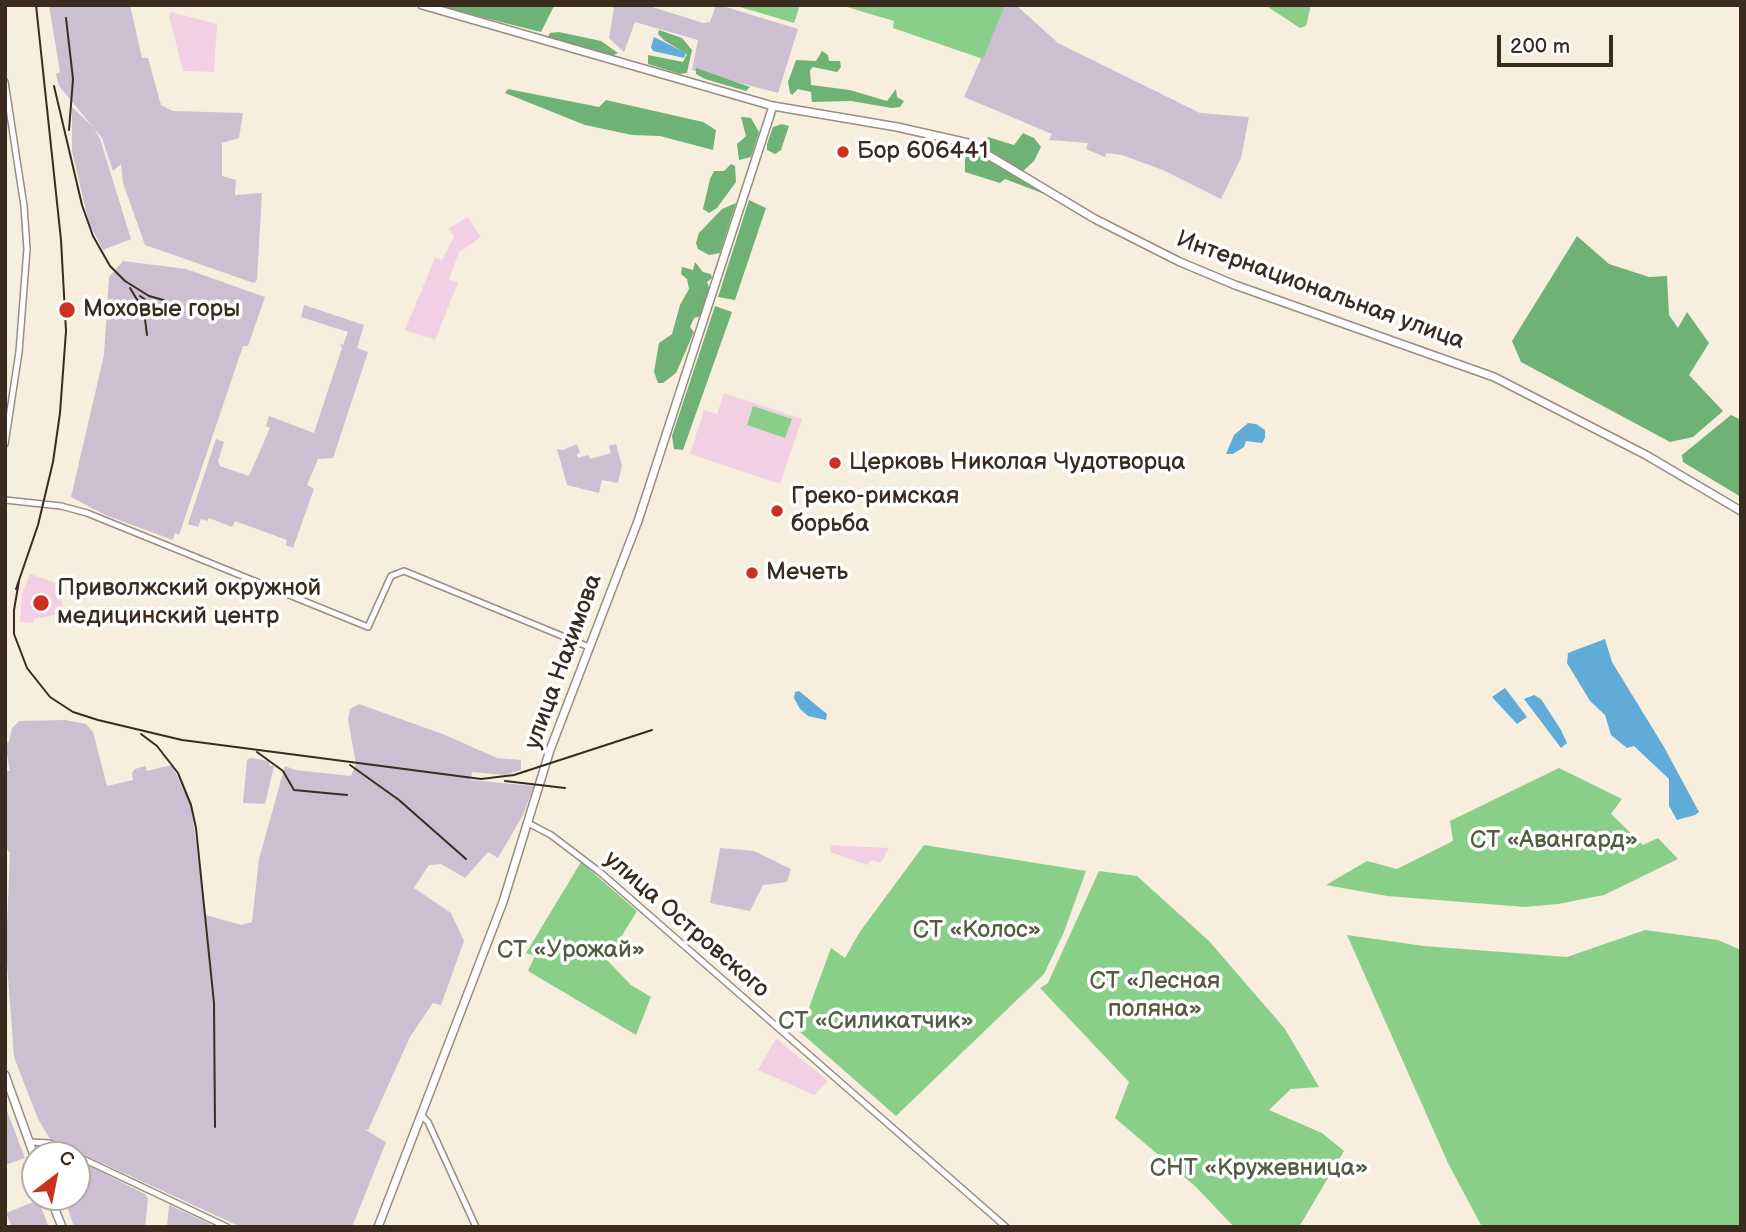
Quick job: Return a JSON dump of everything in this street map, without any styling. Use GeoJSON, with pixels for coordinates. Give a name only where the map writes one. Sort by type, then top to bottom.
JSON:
{"type":"FeatureCollection","features":[{"type":"Feature","properties":{"kind":"main road","name":"Интернациональная улица"},"geometry":{"type":"LineString","coordinates":[[422,5],[773,106],[897,127],[968,143],[1096,219],[1180,262],[1235,285],[1494,377],[1741,511]]}},
{"type":"Feature","properties":{"kind":"main road","name":"улица Нахимова"},"geometry":{"type":"LineString","coordinates":[[379,1227],[503,902],[550,750],[647,493],[773,106]]}},
{"type":"Feature","properties":{"kind":"main road"},"geometry":{"type":"LineString","coordinates":[[5,1075],[29,1141]]}},
{"type":"Feature","properties":{"kind":"street"},"geometry":{"type":"LineString","coordinates":[[5,82],[24,206],[27,249],[19,352],[5,444]]}},
{"type":"Feature","properties":{"kind":"street"},"geometry":{"type":"LineString","coordinates":[[5,500],[61,506],[87,513],[368,627],[391,576],[404,571],[589,647]]}},
{"type":"Feature","properties":{"kind":"street","name":"улица Островского"},"geometry":{"type":"LineString","coordinates":[[528,823],[551,835],[601,873],[1006,1227]]}},
{"type":"Feature","properties":{"kind":"street"},"geometry":{"type":"LineString","coordinates":[[422,1116],[428,1122],[477,1227]]}},
{"type":"Feature","properties":{"kind":"street"},"geometry":{"type":"LineString","coordinates":[[91,1163],[227,1227]]}},
{"type":"Feature","properties":{"kind":"shaded area"},"geometry":{"type":"Polygon","coordinates":[[[49,5],[130,5],[142,58],[148,58],[161,105],[173,111],[243,113],[239,138],[222,143],[222,176],[236,180],[235,195],[262,193],[257,280],[254,283],[145,245],[123,183],[121,164],[113,171],[102,138],[59,86],[56,74],[60,72],[49,5]]]}},
{"type":"Feature","properties":{"kind":"shaded area"},"geometry":{"type":"Polygon","coordinates":[[[608,5],[646,5],[703,23],[710,22],[716,5],[719,5],[798,29],[778,93],[692,70],[698,40],[635,22],[624,52],[609,38],[614,8],[608,5]]]}},
{"type":"Feature","properties":{"kind":"shaded area"},"geometry":{"type":"Polygon","coordinates":[[[1005,5],[1016,5],[1058,43],[1200,113],[1249,117],[1241,158],[1221,199],[1163,170],[1122,155],[1106,153],[1105,157],[1086,149],[1088,143],[1049,140],[1052,134],[964,97],[1005,5]]]}},
{"type":"Feature","properties":{"kind":"shaded area"},"geometry":{"type":"Polygon","coordinates":[[[171,12],[217,24],[214,72],[183,71],[169,16],[171,12]]]}},
{"type":"Feature","properties":{"kind":"shaded area"},"geometry":{"type":"Polygon","coordinates":[[[72,107],[94,128],[100,139],[131,239],[103,250],[89,223],[72,151],[72,107]]]}},
{"type":"Feature","properties":{"kind":"shaded area"},"geometry":{"type":"Polygon","coordinates":[[[468,217],[481,237],[459,252],[449,279],[458,283],[435,340],[405,330],[435,258],[442,260],[454,237],[449,228],[468,217]]]}},
{"type":"Feature","properties":{"kind":"shaded area"},"geometry":{"type":"Polygon","coordinates":[[[123,261],[186,269],[265,297],[248,346],[243,346],[179,535],[175,533],[173,540],[105,515],[71,497],[104,355],[109,277],[123,261]]]}},
{"type":"Feature","properties":{"kind":"shaded area"},"geometry":{"type":"Polygon","coordinates":[[[304,305],[364,325],[357,348],[368,352],[333,458],[318,459],[307,485],[314,489],[293,548],[286,545],[287,540],[235,521],[232,527],[209,518],[207,521],[201,519],[198,527],[188,524],[216,439],[224,442],[218,461],[220,466],[249,476],[270,428],[266,426],[269,416],[314,433],[342,348],[340,344],[343,345],[348,332],[301,317],[304,305]]]}},
{"type":"Feature","properties":{"kind":"shaded area"},"geometry":{"type":"Polygon","coordinates":[[[724,393],[802,419],[780,484],[690,454],[704,410],[717,414],[724,393]]]}},
{"type":"Feature","properties":{"kind":"shaded area"},"geometry":{"type":"Polygon","coordinates":[[[577,444],[580,453],[577,454],[578,458],[588,455],[590,459],[611,453],[609,446],[616,444],[622,466],[618,483],[602,480],[599,493],[567,485],[557,449],[563,450],[577,444]]]}},
{"type":"Feature","properties":{"kind":"shaded area","name":"Приволжский окружной медицинский центр"},"geometry":{"type":"Polygon","coordinates":[[[30,574],[59,584],[64,613],[34,619],[33,623],[20,622],[22,593],[30,574]]]}},
{"type":"Feature","properties":{"kind":"shaded area"},"geometry":{"type":"Polygon","coordinates":[[[359,704],[445,735],[497,758],[521,760],[521,770],[505,775],[472,772],[471,780],[534,786],[523,815],[498,858],[488,852],[465,878],[441,864],[429,865],[414,888],[451,913],[464,941],[441,1005],[433,1003],[410,1037],[368,1130],[364,1129],[386,1142],[352,1227],[241,1227],[91,1158],[91,1141],[50,1139],[38,1119],[14,1057],[6,950],[10,853],[7,849],[7,771],[10,771],[5,744],[9,742],[12,728],[19,721],[65,720],[86,724],[93,732],[107,786],[133,780],[132,773],[135,769],[145,766],[147,771],[172,765],[191,805],[206,915],[241,925],[252,922],[259,859],[285,766],[295,770],[351,776],[356,764],[348,719],[350,709],[359,704]]]}},
{"type":"Feature","properties":{"kind":"shaded area"},"geometry":{"type":"Polygon","coordinates":[[[250,758],[269,761],[269,765],[274,766],[265,804],[243,803],[247,760],[250,758]]]}},
{"type":"Feature","properties":{"kind":"shaded area"},"geometry":{"type":"Polygon","coordinates":[[[831,845],[889,848],[881,863],[872,860],[868,865],[830,852],[831,845]]]}},
{"type":"Feature","properties":{"kind":"shaded area"},"geometry":{"type":"Polygon","coordinates":[[[720,848],[754,851],[791,869],[787,882],[763,885],[750,911],[710,903],[720,848]]]}},
{"type":"Feature","properties":{"kind":"shaded area"},"geometry":{"type":"Polygon","coordinates":[[[776,1038],[828,1081],[814,1095],[758,1070],[776,1038]]]}},
{"type":"Feature","properties":{"kind":"shaded area"},"geometry":{"type":"Polygon","coordinates":[[[5,1106],[21,1148],[21,1159],[5,1165],[5,1106]]]}},
{"type":"Feature","properties":{"kind":"shaded area"},"geometry":{"type":"Polygon","coordinates":[[[91,1167],[145,1194],[148,1199],[145,1227],[74,1227],[69,1211],[91,1211],[91,1167]]]}},
{"type":"Feature","properties":{"kind":"shaded area"},"geometry":{"type":"Polygon","coordinates":[[[169,1205],[217,1227],[167,1227],[169,1205]]]}},
{"type":"Feature","properties":{"kind":"shaded area"},"geometry":{"type":"Polygon","coordinates":[[[21,1207],[21,1211],[42,1211],[49,1227],[12,1227],[6,1213],[21,1207]]]}},
{"type":"Feature","properties":{"kind":"green space"},"geometry":{"type":"Polygon","coordinates":[[[433,5],[554,5],[554,6],[541,32],[433,5]]]}},
{"type":"Feature","properties":{"kind":"green space"},"geometry":{"type":"Polygon","coordinates":[[[733,5],[800,5],[794,23],[733,5]]]}},
{"type":"Feature","properties":{"kind":"green space"},"geometry":{"type":"Polygon","coordinates":[[[840,5],[1005,5],[983,59],[893,28],[894,21],[840,5]]]}},
{"type":"Feature","properties":{"kind":"green space"},"geometry":{"type":"Polygon","coordinates":[[[1265,5],[1311,5],[1306,26],[1300,28],[1265,5]]]}},
{"type":"Feature","properties":{"kind":"green space"},"geometry":{"type":"Polygon","coordinates":[[[659,30],[682,38],[692,50],[687,73],[680,74],[648,64],[648,55],[683,62],[687,54],[665,41],[658,34],[659,30]]]}},
{"type":"Feature","properties":{"kind":"green space"},"geometry":{"type":"Polygon","coordinates":[[[559,32],[601,41],[618,53],[612,56],[548,37],[550,33],[559,32]]]}},
{"type":"Feature","properties":{"kind":"green space"},"geometry":{"type":"Polygon","coordinates":[[[822,51],[828,55],[829,61],[840,61],[841,67],[837,72],[813,67],[810,70],[811,85],[850,90],[887,101],[896,89],[897,97],[904,101],[900,107],[892,108],[851,101],[812,102],[811,92],[798,89],[792,95],[788,82],[796,60],[816,61],[822,51]]]}},
{"type":"Feature","properties":{"kind":"green space"},"geometry":{"type":"Polygon","coordinates":[[[696,68],[750,87],[746,91],[705,79],[696,74],[696,68]]]}},
{"type":"Feature","properties":{"kind":"green space"},"geometry":{"type":"Polygon","coordinates":[[[508,89],[599,107],[606,100],[703,122],[716,130],[713,150],[660,136],[632,135],[585,125],[505,93],[508,89]]]}},
{"type":"Feature","properties":{"kind":"green space"},"geometry":{"type":"Polygon","coordinates":[[[741,117],[751,118],[759,132],[751,157],[739,160],[737,144],[746,136],[741,117]]]}},
{"type":"Feature","properties":{"kind":"green space"},"geometry":{"type":"Polygon","coordinates":[[[782,124],[789,126],[781,150],[775,154],[767,150],[767,144],[773,127],[782,124]]]}},
{"type":"Feature","properties":{"kind":"green space"},"geometry":{"type":"Polygon","coordinates":[[[1023,133],[1034,138],[1041,147],[1034,161],[1021,173],[978,146],[988,137],[1014,145],[1023,133]]]}},
{"type":"Feature","properties":{"kind":"green space"},"geometry":{"type":"Polygon","coordinates":[[[970,150],[1047,195],[1005,179],[1000,183],[965,172],[965,159],[970,150]]]}},
{"type":"Feature","properties":{"kind":"green space"},"geometry":{"type":"Polygon","coordinates":[[[731,164],[735,166],[736,182],[717,208],[709,213],[703,209],[710,179],[714,171],[724,171],[731,164]]]}},
{"type":"Feature","properties":{"kind":"green space"},"geometry":{"type":"Polygon","coordinates":[[[749,200],[766,208],[735,300],[718,297],[749,200]]]}},
{"type":"Feature","properties":{"kind":"green space"},"geometry":{"type":"Polygon","coordinates":[[[736,203],[720,253],[709,255],[698,249],[696,243],[699,233],[722,209],[736,203]]]}},
{"type":"Feature","properties":{"kind":"green space"},"geometry":{"type":"Polygon","coordinates":[[[1577,236],[1609,264],[1649,277],[1667,276],[1669,315],[1678,328],[1687,312],[1709,343],[1689,375],[1723,411],[1693,437],[1670,442],[1521,362],[1512,341],[1577,236]]]}},
{"type":"Feature","properties":{"kind":"green space"},"geometry":{"type":"Polygon","coordinates":[[[695,262],[703,272],[711,274],[712,278],[707,282],[710,290],[701,316],[694,318],[690,327],[694,332],[676,373],[663,383],[658,383],[654,372],[659,343],[672,334],[680,305],[689,289],[687,279],[681,274],[682,267],[693,270],[695,262]]]}},
{"type":"Feature","properties":{"kind":"green space"},"geometry":{"type":"Polygon","coordinates":[[[715,306],[732,312],[683,450],[674,449],[672,436],[715,306]]]}},
{"type":"Feature","properties":{"kind":"green space"},"geometry":{"type":"Polygon","coordinates":[[[753,406],[792,419],[785,438],[747,425],[753,406]]]}},
{"type":"Feature","properties":{"kind":"green space"},"geometry":{"type":"Polygon","coordinates":[[[1731,415],[1741,420],[1741,497],[1683,462],[1682,455],[1731,415]]]}},
{"type":"Feature","properties":{"kind":"green space","name":"СТ «Авангард»"},"geometry":{"type":"Polygon","coordinates":[[[1559,768],[1622,799],[1611,814],[1643,845],[1658,838],[1678,859],[1604,895],[1525,907],[1387,896],[1326,885],[1367,861],[1397,869],[1453,841],[1450,821],[1559,768]]]}},
{"type":"Feature","properties":{"kind":"green space"},"geometry":{"type":"Polygon","coordinates":[[[924,845],[1086,871],[1064,932],[1044,974],[896,1116],[800,1032],[831,948],[845,958],[859,933],[924,845]]]}},
{"type":"Feature","properties":{"kind":"green space","name":"СТ «Урожай»"},"geometry":{"type":"Polygon","coordinates":[[[581,862],[637,911],[607,960],[631,985],[651,997],[636,1035],[528,971],[535,956],[526,953],[581,862]]]}},
{"type":"Feature","properties":{"kind":"green space","name":"СТ «Лесная поляна»"},"geometry":{"type":"Polygon","coordinates":[[[1099,871],[1137,876],[1209,941],[1285,1029],[1319,1087],[1291,1089],[1269,1110],[1322,1133],[1344,1151],[1299,1227],[1234,1227],[1195,1186],[1115,1118],[1129,1082],[1040,988],[1048,983],[1099,871]]]}},
{"type":"Feature","properties":{"kind":"green space"},"geometry":{"type":"Polygon","coordinates":[[[1645,930],[1718,940],[1741,950],[1741,1227],[1482,1227],[1448,1163],[1347,935],[1424,946],[1567,957],[1645,930]]]}},
{"type":"Feature","properties":{"kind":"water"},"geometry":{"type":"Polygon","coordinates":[[[654,37],[686,53],[684,58],[653,51],[651,47],[654,37]]]}},
{"type":"Feature","properties":{"kind":"water"},"geometry":{"type":"Polygon","coordinates":[[[1248,423],[1256,424],[1265,430],[1262,443],[1246,441],[1244,447],[1233,454],[1226,454],[1234,435],[1248,423]]]}},
{"type":"Feature","properties":{"kind":"water"},"geometry":{"type":"Polygon","coordinates":[[[1605,639],[1612,662],[1664,747],[1699,812],[1695,815],[1677,820],[1669,806],[1669,779],[1634,746],[1627,748],[1611,735],[1605,715],[1590,701],[1567,663],[1568,653],[1605,639]]]}},
{"type":"Feature","properties":{"kind":"water"},"geometry":{"type":"Polygon","coordinates":[[[1505,688],[1527,717],[1517,724],[1492,697],[1505,688]]]}},
{"type":"Feature","properties":{"kind":"water"},"geometry":{"type":"Polygon","coordinates":[[[799,691],[827,714],[826,720],[808,716],[800,709],[794,698],[795,692],[799,691]]]}},
{"type":"Feature","properties":{"kind":"water"},"geometry":{"type":"Polygon","coordinates":[[[1534,695],[1541,699],[1561,730],[1567,743],[1561,748],[1524,699],[1534,695]]]}},
{"type":"Feature","properties":{"kind":"railway"},"geometry":{"type":"LineString","coordinates":[[16,589],[38,525],[53,462],[60,413],[66,331],[61,240],[36,5]]}},
{"type":"Feature","properties":{"kind":"railway"},"geometry":{"type":"LineString","coordinates":[[66,18],[73,79],[69,130]]}},
{"type":"Feature","properties":{"kind":"railway"},"geometry":{"type":"LineString","coordinates":[[54,86],[82,205],[93,236],[110,266],[125,281],[149,296],[167,301]]}},
{"type":"Feature","properties":{"kind":"railway"},"geometry":{"type":"LineString","coordinates":[[130,288],[144,311],[147,335]]}},
{"type":"Feature","properties":{"kind":"railway"},"geometry":{"type":"LineString","coordinates":[[140,296],[163,312]]}},
{"type":"Feature","properties":{"kind":"railway"},"geometry":{"type":"LineString","coordinates":[[19,581],[14,610],[14,634],[27,668],[50,697],[73,712],[182,740],[481,779],[514,775],[652,730]]}},
{"type":"Feature","properties":{"kind":"railway"},"geometry":{"type":"LineString","coordinates":[[141,734],[157,746],[178,773],[191,805],[196,828],[214,1003],[215,1127]]}},
{"type":"Feature","properties":{"kind":"railway"},"geometry":{"type":"LineString","coordinates":[[257,752],[283,771],[294,790],[347,795]]}},
{"type":"Feature","properties":{"kind":"railway"},"geometry":{"type":"LineString","coordinates":[[350,765],[399,800],[466,859]]}},
{"type":"Feature","properties":{"kind":"railway"},"geometry":{"type":"LineString","coordinates":[[505,781],[565,788]]}},
{"type":"Feature","properties":{"kind":"place","name":"Бор 606441"},"geometry":{"type":"Point","coordinates":[843,152]}},
{"type":"Feature","properties":{"kind":"place","name":"Моховые горы"},"geometry":{"type":"Point","coordinates":[67,310]}},
{"type":"Feature","properties":{"kind":"place","name":"Церковь Николая Чудотворца"},"geometry":{"type":"Point","coordinates":[835,463]}},
{"type":"Feature","properties":{"kind":"place","name":"Греко-римская борьба"},"geometry":{"type":"Point","coordinates":[777,511]}},
{"type":"Feature","properties":{"kind":"place","name":"Мечеть"},"geometry":{"type":"Point","coordinates":[752,573]}},
{"type":"Feature","properties":{"kind":"place","name":"Приволжский окружной медицинский центр"},"geometry":{"type":"Point","coordinates":[41,603]}},
{"type":"Feature","properties":{"kind":"park label","name":"СТ «Колос»"},"geometry":{"type":"Point","coordinates":[977,931]}},
{"type":"Feature","properties":{"kind":"park label","name":"СТ «Силикатчик»"},"geometry":{"type":"Point","coordinates":[876,1022]}},
{"type":"Feature","properties":{"kind":"park label","name":"СНТ «Кружевница»"},"geometry":{"type":"Point","coordinates":[1259,1169]}}]}
